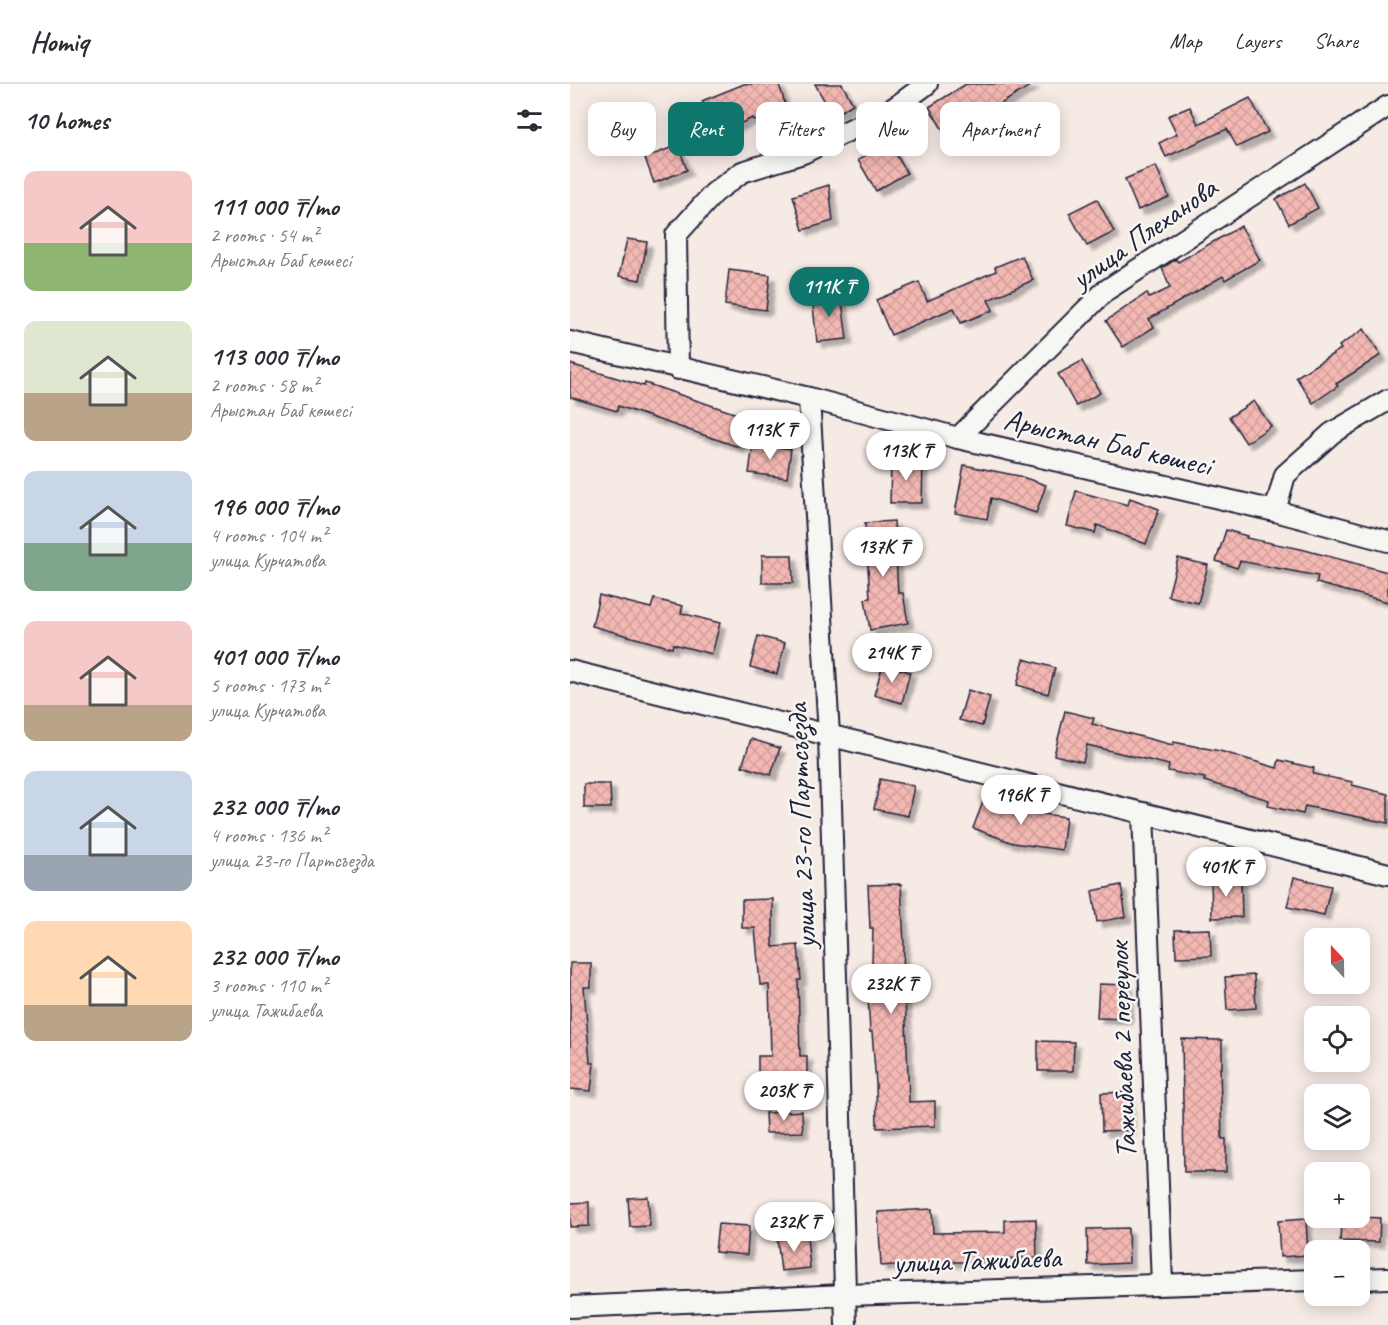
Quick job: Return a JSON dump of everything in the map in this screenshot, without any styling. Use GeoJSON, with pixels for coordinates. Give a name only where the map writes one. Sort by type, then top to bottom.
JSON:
{"type":"FeatureCollection","features":[{"type":"Feature","properties":{"kind":"street"},"geometry":{"type":"LineString","coordinates":[[678,369],[676,235],[714,193],[742,172],[803,153],[894,108],[927,84]]}},
{"type":"Feature","properties":{"kind":"street","name":"улица Плеханова"},"geometry":{"type":"LineString","coordinates":[[958,438],[1105,291],[1388,106]]}},
{"type":"Feature","properties":{"kind":"street","name":"Арыстан Баб көшесі"},"geometry":{"type":"LineString","coordinates":[[570,342],[809,398],[958,438],[1275,511],[1388,541]]}},
{"type":"Feature","properties":{"kind":"street","name":"улица 23-го Партсъезда"},"geometry":{"type":"LineString","coordinates":[[809,398],[829,735],[846,1325]]}},
{"type":"Feature","properties":{"kind":"street"},"geometry":{"type":"LineString","coordinates":[[1275,511],[1285,475],[1332,433],[1388,400]]}},
{"type":"Feature","properties":{"kind":"street"},"geometry":{"type":"LineString","coordinates":[[570,671],[1388,874]]}},
{"type":"Feature","properties":{"kind":"street","name":"Тажибаева 2 переулок"},"geometry":{"type":"LineString","coordinates":[[1143,813],[1162,1284]]}},
{"type":"Feature","properties":{"kind":"street"},"geometry":{"type":"LineString","coordinates":[[1370,1279],[1388,1278]]}},
{"type":"Feature","properties":{"kind":"street","name":"улица Тажибаева"},"geometry":{"type":"LineString","coordinates":[[570,1307],[845,1295],[1304,1280]]}},
{"type":"Feature","properties":{"kind":"building"},"geometry":{"type":"Polygon","coordinates":[[[744,84],[779,84],[785,102],[756,102],[756,119],[753,118],[744,122],[744,102],[702,101],[744,84]]]}},
{"type":"Feature","properties":{"kind":"building"},"geometry":{"type":"Polygon","coordinates":[[[815,84],[842,84],[853,104],[844,109],[844,102],[825,102],[815,84]]]}},
{"type":"Feature","properties":{"kind":"building"},"geometry":{"type":"Polygon","coordinates":[[[966,84],[1033,84],[1004,102],[940,102],[940,125],[929,107],[966,84]]]}},
{"type":"Feature","properties":{"kind":"building"},"geometry":{"type":"Polygon","coordinates":[[[1250,98],[1268,132],[1237,147],[1227,129],[1166,157],[1159,143],[1177,134],[1168,116],[1190,107],[1198,124],[1250,98]]]}},
{"type":"Feature","properties":{"kind":"building"},"geometry":{"type":"Polygon","coordinates":[[[668,149],[668,156],[682,156],[687,170],[654,183],[645,158],[656,156],[656,154],[668,149]]]}},
{"type":"Feature","properties":{"kind":"building"},"geometry":{"type":"Polygon","coordinates":[[[865,156],[897,156],[907,173],[876,191],[858,160],[865,156]]]}},
{"type":"Feature","properties":{"kind":"building"},"geometry":{"type":"Polygon","coordinates":[[[1156,166],[1169,197],[1138,210],[1125,179],[1156,166]]]}},
{"type":"Feature","properties":{"kind":"building"},"geometry":{"type":"Polygon","coordinates":[[[1305,183],[1318,208],[1289,224],[1276,199],[1305,183]]]}},
{"type":"Feature","properties":{"kind":"building"},"geometry":{"type":"Polygon","coordinates":[[[829,185],[833,221],[803,230],[793,196],[829,185]]]}},
{"type":"Feature","properties":{"kind":"building"},"geometry":{"type":"Polygon","coordinates":[[[1097,199],[1114,232],[1087,246],[1069,213],[1097,199]]]}},
{"type":"Feature","properties":{"kind":"building"},"geometry":{"type":"Polygon","coordinates":[[[1241,226],[1260,260],[1225,280],[1223,276],[1149,319],[1154,327],[1123,347],[1106,321],[1147,293],[1149,298],[1170,288],[1162,268],[1176,259],[1178,262],[1241,226]]]}},
{"type":"Feature","properties":{"kind":"building"},"geometry":{"type":"Polygon","coordinates":[[[627,239],[647,242],[640,280],[619,276],[627,239]]]}},
{"type":"Feature","properties":{"kind":"building"},"geometry":{"type":"Polygon","coordinates":[[[1022,256],[1033,280],[988,300],[993,310],[961,323],[954,308],[891,335],[876,300],[919,282],[927,301],[996,271],[995,267],[1022,256]]]}},
{"type":"Feature","properties":{"kind":"building"},"geometry":{"type":"Polygon","coordinates":[[[729,270],[770,275],[766,310],[725,305],[729,270]]]}},
{"type":"Feature","properties":{"kind":"building"},"geometry":{"type":"Polygon","coordinates":[[[841,294],[847,339],[817,342],[812,298],[841,294]]]}},
{"type":"Feature","properties":{"kind":"building"},"geometry":{"type":"Polygon","coordinates":[[[1364,329],[1381,355],[1336,384],[1338,386],[1313,403],[1296,377],[1341,349],[1339,346],[1364,329]]]}},
{"type":"Feature","properties":{"kind":"building"},"geometry":{"type":"Polygon","coordinates":[[[1082,361],[1100,393],[1076,406],[1058,374],[1082,361]]]}},
{"type":"Feature","properties":{"kind":"building"},"geometry":{"type":"Polygon","coordinates":[[[570,364],[644,386],[645,383],[749,418],[739,447],[618,406],[617,411],[570,397],[570,364]]]}},
{"type":"Feature","properties":{"kind":"building"},"geometry":{"type":"Polygon","coordinates":[[[1254,401],[1271,426],[1246,443],[1229,417],[1254,401]]]}},
{"type":"Feature","properties":{"kind":"building"},"geometry":{"type":"Polygon","coordinates":[[[753,444],[791,449],[787,478],[749,473],[753,444]]]}},
{"type":"Feature","properties":{"kind":"building"},"geometry":{"type":"Polygon","coordinates":[[[891,460],[923,461],[922,503],[890,503],[891,460]]]}},
{"type":"Feature","properties":{"kind":"building"},"geometry":{"type":"Polygon","coordinates":[[[964,465],[1019,476],[1046,485],[1036,513],[991,498],[987,519],[955,513],[964,465]]]}},
{"type":"Feature","properties":{"kind":"building"},"geometry":{"type":"Polygon","coordinates":[[[1076,491],[1128,505],[1130,498],[1159,509],[1146,544],[1097,525],[1095,533],[1067,526],[1076,491]]]}},
{"type":"Feature","properties":{"kind":"building"},"geometry":{"type":"Polygon","coordinates":[[[894,521],[898,593],[903,593],[908,623],[870,630],[865,599],[870,598],[865,523],[894,521]]]}},
{"type":"Feature","properties":{"kind":"building"},"geometry":{"type":"Polygon","coordinates":[[[1226,530],[1247,536],[1246,538],[1301,549],[1388,572],[1388,602],[1316,583],[1318,576],[1240,561],[1237,568],[1216,561],[1226,530]]]}},
{"type":"Feature","properties":{"kind":"building"},"geometry":{"type":"Polygon","coordinates":[[[762,555],[792,555],[793,583],[762,583],[762,555]]]}},
{"type":"Feature","properties":{"kind":"building"},"geometry":{"type":"Polygon","coordinates":[[[1178,558],[1208,565],[1198,603],[1168,596],[1178,558]]]}},
{"type":"Feature","properties":{"kind":"building"},"geometry":{"type":"Polygon","coordinates":[[[599,595],[651,608],[654,599],[683,606],[681,613],[720,623],[712,654],[673,644],[672,648],[592,626],[599,595]]]}},
{"type":"Feature","properties":{"kind":"building"},"geometry":{"type":"Polygon","coordinates":[[[758,636],[785,643],[777,674],[750,667],[758,636]]]}},
{"type":"Feature","properties":{"kind":"building"},"geometry":{"type":"Polygon","coordinates":[[[1024,659],[1055,668],[1048,694],[1017,685],[1024,659]]]}},
{"type":"Feature","properties":{"kind":"building"},"geometry":{"type":"Polygon","coordinates":[[[883,664],[910,672],[902,703],[874,695],[883,664]]]}},
{"type":"Feature","properties":{"kind":"building"},"geometry":{"type":"Polygon","coordinates":[[[968,690],[990,697],[982,726],[959,720],[968,690]]]}},
{"type":"Feature","properties":{"kind":"building"},"geometry":{"type":"Polygon","coordinates":[[[1065,711],[1094,718],[1092,724],[1173,745],[1173,742],[1220,751],[1277,768],[1279,760],[1314,768],[1313,774],[1353,782],[1352,785],[1388,794],[1388,823],[1305,806],[1303,814],[1268,806],[1269,800],[1204,781],[1205,778],[1168,771],[1169,765],[1087,745],[1083,762],[1054,755],[1065,711]]]}},
{"type":"Feature","properties":{"kind":"building"},"geometry":{"type":"Polygon","coordinates":[[[751,739],[780,748],[771,775],[742,766],[751,739]]]}},
{"type":"Feature","properties":{"kind":"building"},"geometry":{"type":"Polygon","coordinates":[[[880,779],[914,786],[908,816],[874,809],[880,779]]]}},
{"type":"Feature","properties":{"kind":"building"},"geometry":{"type":"Polygon","coordinates":[[[584,784],[610,784],[611,808],[584,808],[584,784]]]}},
{"type":"Feature","properties":{"kind":"building"},"geometry":{"type":"Polygon","coordinates":[[[985,797],[1027,812],[1066,817],[1062,850],[1013,843],[973,828],[985,797]]]}},
{"type":"Feature","properties":{"kind":"building"},"geometry":{"type":"Polygon","coordinates":[[[1294,877],[1331,886],[1324,915],[1287,907],[1294,877]]]}},
{"type":"Feature","properties":{"kind":"building"},"geometry":{"type":"Polygon","coordinates":[[[1241,878],[1242,917],[1212,918],[1211,879],[1241,878]]]}},
{"type":"Feature","properties":{"kind":"building"},"geometry":{"type":"Polygon","coordinates":[[[901,884],[904,944],[902,995],[905,995],[909,1102],[935,1101],[935,1126],[877,1128],[876,1084],[868,997],[871,997],[873,928],[870,928],[868,885],[901,884]]]}},
{"type":"Feature","properties":{"kind":"building"},"geometry":{"type":"Polygon","coordinates":[[[1121,885],[1126,917],[1097,922],[1092,891],[1121,885]]]}},
{"type":"Feature","properties":{"kind":"building"},"geometry":{"type":"Polygon","coordinates":[[[773,899],[773,947],[798,945],[801,980],[798,980],[800,1056],[807,1056],[807,1077],[758,1076],[758,1056],[771,1056],[769,985],[760,985],[755,928],[742,928],[742,900],[773,899]]]}},
{"type":"Feature","properties":{"kind":"building"},"geometry":{"type":"Polygon","coordinates":[[[1210,929],[1211,956],[1176,957],[1175,930],[1210,929]]]}},
{"type":"Feature","properties":{"kind":"building"},"geometry":{"type":"Polygon","coordinates":[[[570,963],[591,963],[591,987],[584,987],[590,1063],[594,1063],[591,1091],[570,1089],[570,963]]]}},
{"type":"Feature","properties":{"kind":"building"},"geometry":{"type":"Polygon","coordinates":[[[1254,975],[1256,1008],[1227,1010],[1225,977],[1254,975]]]}},
{"type":"Feature","properties":{"kind":"building"},"geometry":{"type":"Polygon","coordinates":[[[1099,984],[1128,985],[1127,1019],[1097,1018],[1099,984]]]}},
{"type":"Feature","properties":{"kind":"building"},"geometry":{"type":"Polygon","coordinates":[[[1182,1039],[1222,1040],[1222,1068],[1220,1068],[1222,1139],[1226,1139],[1226,1172],[1184,1172],[1182,1039]]]}},
{"type":"Feature","properties":{"kind":"building"},"geometry":{"type":"Polygon","coordinates":[[[1038,1041],[1074,1042],[1073,1071],[1038,1071],[1038,1041]]]}},
{"type":"Feature","properties":{"kind":"building"},"geometry":{"type":"Polygon","coordinates":[[[1128,1092],[1130,1130],[1102,1131],[1101,1093],[1128,1092]]]}},
{"type":"Feature","properties":{"kind":"building"},"geometry":{"type":"Polygon","coordinates":[[[802,1111],[803,1132],[766,1133],[765,1113],[802,1111]]]}},
{"type":"Feature","properties":{"kind":"building"},"geometry":{"type":"Polygon","coordinates":[[[648,1197],[650,1226],[630,1227],[628,1198],[648,1197]]]}},
{"type":"Feature","properties":{"kind":"building"},"geometry":{"type":"Polygon","coordinates":[[[589,1202],[589,1226],[570,1227],[570,1203],[589,1202]]]}},
{"type":"Feature","properties":{"kind":"building"},"geometry":{"type":"Polygon","coordinates":[[[932,1209],[933,1233],[1005,1232],[1005,1220],[1036,1219],[1037,1258],[975,1259],[975,1262],[881,1266],[878,1212],[932,1209]]]}},
{"type":"Feature","properties":{"kind":"building"},"geometry":{"type":"Polygon","coordinates":[[[1370,1218],[1380,1218],[1379,1242],[1340,1240],[1341,1228],[1370,1228],[1370,1218]]]}},
{"type":"Feature","properties":{"kind":"building"},"geometry":{"type":"Polygon","coordinates":[[[1304,1219],[1307,1240],[1304,1240],[1304,1255],[1280,1257],[1278,1221],[1304,1219]]]}},
{"type":"Feature","properties":{"kind":"building"},"geometry":{"type":"Polygon","coordinates":[[[718,1224],[749,1226],[747,1255],[715,1252],[718,1224]]]}},
{"type":"Feature","properties":{"kind":"building"},"geometry":{"type":"Polygon","coordinates":[[[1128,1228],[1129,1263],[1088,1265],[1087,1229],[1128,1228]]]}},
{"type":"Feature","properties":{"kind":"building"},"geometry":{"type":"Polygon","coordinates":[[[807,1236],[810,1268],[781,1271],[777,1239],[807,1236]]]}}]}
